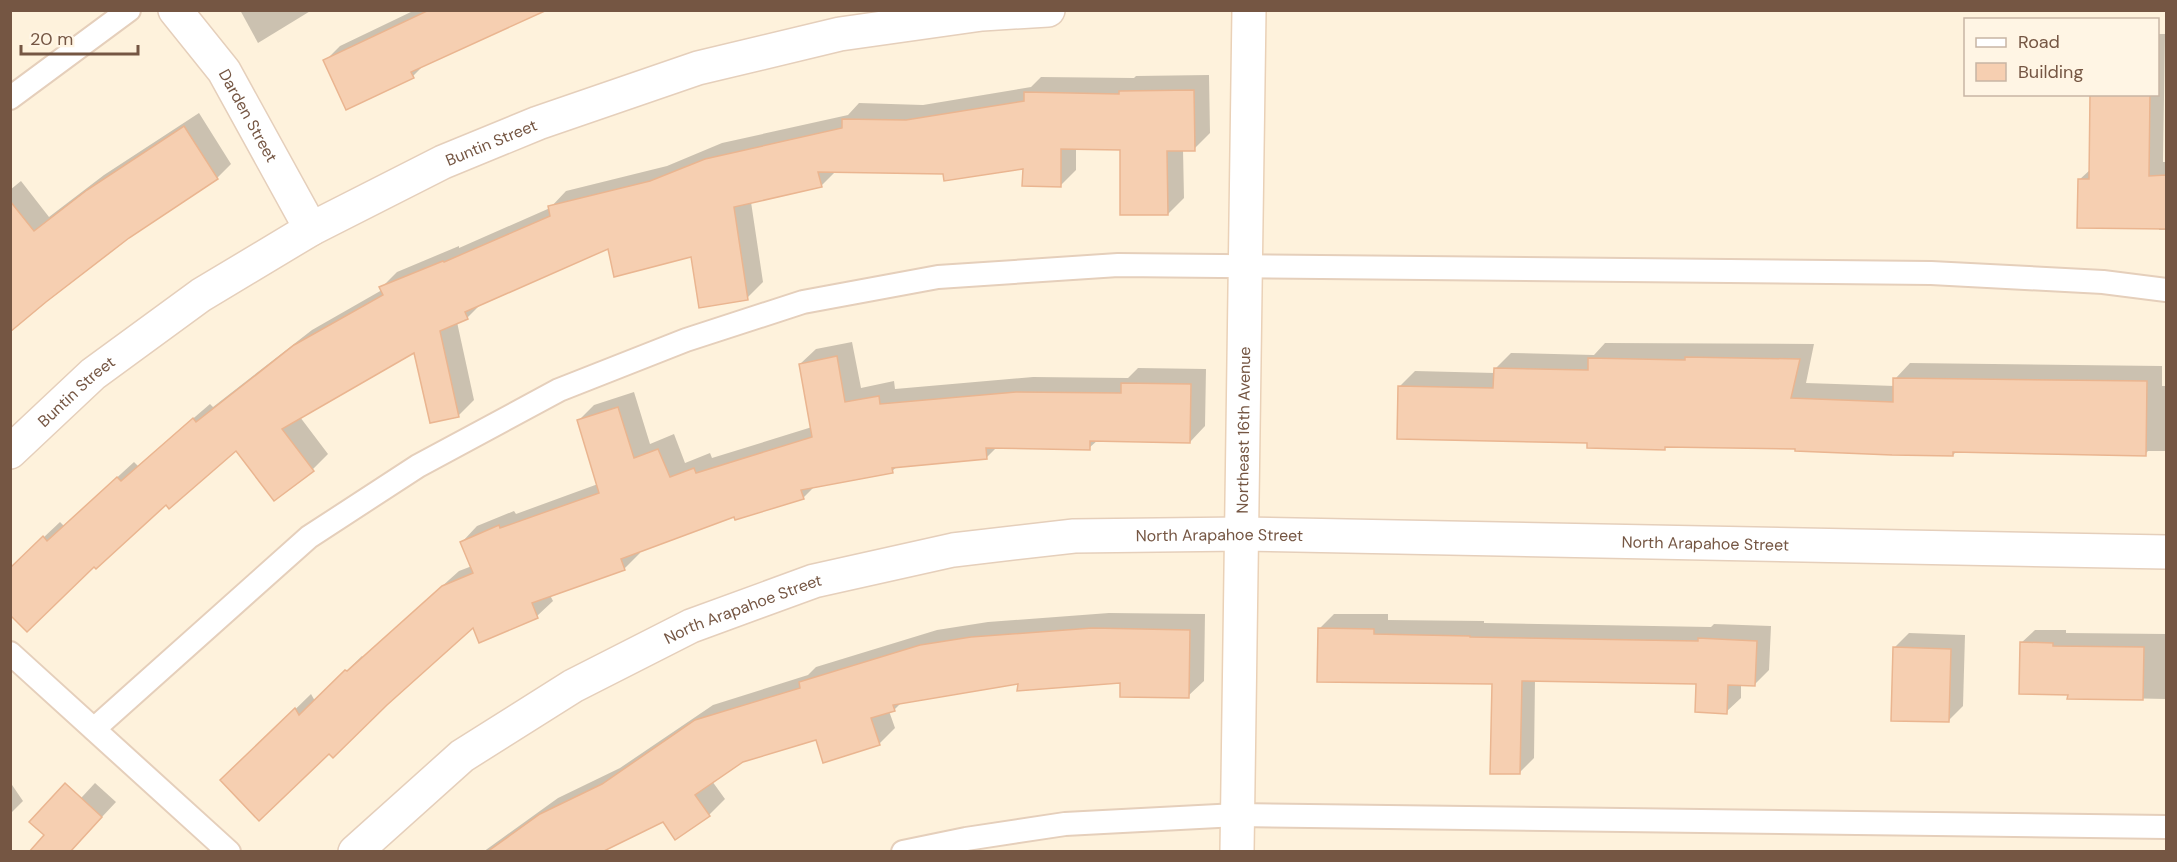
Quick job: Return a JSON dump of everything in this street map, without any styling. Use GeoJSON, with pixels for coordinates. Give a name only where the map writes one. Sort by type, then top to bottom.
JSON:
{"type":"FeatureCollection","features":[{"type":"Feature","properties":{"kind":"street","name":"Darden Street"},"geometry":{"type":"LineString","coordinates":[[176,10],[224,71],[311,229]]}},
{"type":"Feature","properties":{"kind":"street","name":"Buntin Street"},"geometry":{"type":"LineString","coordinates":[[10,452],[93,374],[201,295],[311,229],[443,162],[538,123],[698,68],[840,34],[982,14],[1048,10]]}},
{"type":"Feature","properties":{"kind":"street","name":"Northeast 16th Avenue"},"geometry":{"type":"LineString","coordinates":[[1237,852],[1249,10]]}},
{"type":"Feature","properties":{"kind":"street","name":"North Arapahoe Street"},"geometry":{"type":"LineString","coordinates":[[355,852],[462,756],[573,686],[691,626],[814,581],[953,550],[1074,536],[1242,534],[2166,552]]}},
{"type":"Feature","properties":{"kind":"lane"},"geometry":{"type":"LineString","coordinates":[[10,98],[129,10]]}},
{"type":"Feature","properties":{"kind":"lane"},"geometry":{"type":"LineString","coordinates":[[93,729],[309,537],[418,465],[559,390],[686,340],[803,302],[938,277],[1118,265],[1931,273],[2103,282],[2166,290]]}},
{"type":"Feature","properties":{"kind":"lane"},"geometry":{"type":"LineString","coordinates":[[10,653],[229,852]]}},
{"type":"Feature","properties":{"kind":"lane"},"geometry":{"type":"LineString","coordinates":[[903,852],[966,839],[1065,824],[1237,815],[2166,827]]}},
{"type":"Feature","properties":{"kind":"building"},"geometry":{"type":"Polygon","coordinates":[[[429,10],[547,10],[411,72],[414,78],[346,110],[323,60],[429,10]]]}},
{"type":"Feature","properties":{"kind":"building"},"geometry":{"type":"Polygon","coordinates":[[[1194,90],[1195,151],[1167,151],[1168,215],[1120,215],[1120,150],[1061,149],[1061,187],[1022,186],[1023,169],[944,181],[943,174],[818,172],[822,187],[734,207],[748,300],[699,308],[691,257],[614,277],[608,249],[465,312],[468,319],[440,331],[459,417],[430,423],[414,353],[282,429],[314,471],[274,501],[236,451],[169,509],[166,505],[96,569],[94,567],[27,632],[10,615],[10,568],[43,536],[47,541],[117,477],[121,481],[193,418],[196,422],[294,345],[383,295],[379,287],[444,262],[550,216],[548,206],[650,181],[705,159],[842,128],[842,119],[906,120],[1024,101],[1024,92],[1119,94],[1119,91],[1194,90]]]}},
{"type":"Feature","properties":{"kind":"building"},"geometry":{"type":"Polygon","coordinates":[[[2090,96],[2150,96],[2149,176],[2166,175],[2166,229],[2077,228],[2078,179],[2089,179],[2090,96]]]}},
{"type":"Feature","properties":{"kind":"building"},"geometry":{"type":"Polygon","coordinates":[[[184,126],[218,179],[129,238],[10,332],[10,201],[34,231],[87,190],[184,126]]]}},
{"type":"Feature","properties":{"kind":"building"},"geometry":{"type":"Polygon","coordinates":[[[837,356],[845,402],[879,396],[880,404],[1016,392],[1121,393],[1121,383],[1191,384],[1190,443],[1090,441],[1090,450],[986,448],[987,459],[892,468],[893,473],[801,490],[804,499],[735,520],[734,517],[621,559],[625,570],[532,603],[538,618],[479,643],[473,628],[387,705],[333,758],[329,754],[259,821],[220,780],[295,708],[299,715],[345,670],[347,671],[442,586],[473,573],[460,542],[499,525],[500,528],[599,493],[577,420],[618,407],[634,458],[658,449],[670,477],[694,468],[696,473],[812,437],[799,364],[837,356]]]}},
{"type":"Feature","properties":{"kind":"building"},"geometry":{"type":"Polygon","coordinates":[[[1685,357],[1800,359],[1791,398],[1893,402],[1893,378],[2147,381],[2146,456],[1953,452],[1953,456],[1892,455],[1795,451],[1795,449],[1665,447],[1665,450],[1587,448],[1587,443],[1397,439],[1398,386],[1493,388],[1494,368],[1588,370],[1588,358],[1685,360],[1685,357]]]}},
{"type":"Feature","properties":{"kind":"building"},"geometry":{"type":"Polygon","coordinates":[[[1092,628],[1190,630],[1189,698],[1120,697],[1120,683],[1017,691],[1018,684],[893,705],[895,711],[871,718],[880,745],[823,763],[816,740],[743,762],[695,795],[710,816],[675,840],[663,822],[602,852],[487,852],[540,814],[602,784],[695,720],[800,688],[799,682],[920,645],[971,637],[1092,628]]]}},
{"type":"Feature","properties":{"kind":"building"},"geometry":{"type":"Polygon","coordinates":[[[1318,628],[1374,629],[1374,634],[1470,637],[1698,641],[1698,638],[1757,641],[1755,686],[1728,685],[1727,714],[1695,712],[1696,684],[1522,681],[1520,774],[1490,774],[1492,684],[1317,682],[1318,628]]]}},
{"type":"Feature","properties":{"kind":"building"},"geometry":{"type":"Polygon","coordinates":[[[2020,642],[2053,643],[2053,646],[2144,647],[2143,700],[2067,699],[2068,695],[2019,694],[2020,642]]]}},
{"type":"Feature","properties":{"kind":"building"},"geometry":{"type":"Polygon","coordinates":[[[1893,647],[1951,649],[1949,722],[1891,721],[1893,647]]]}},
{"type":"Feature","properties":{"kind":"building"},"geometry":{"type":"Polygon","coordinates":[[[65,783],[102,817],[70,852],[29,852],[44,835],[29,822],[65,783]]]}}]}
